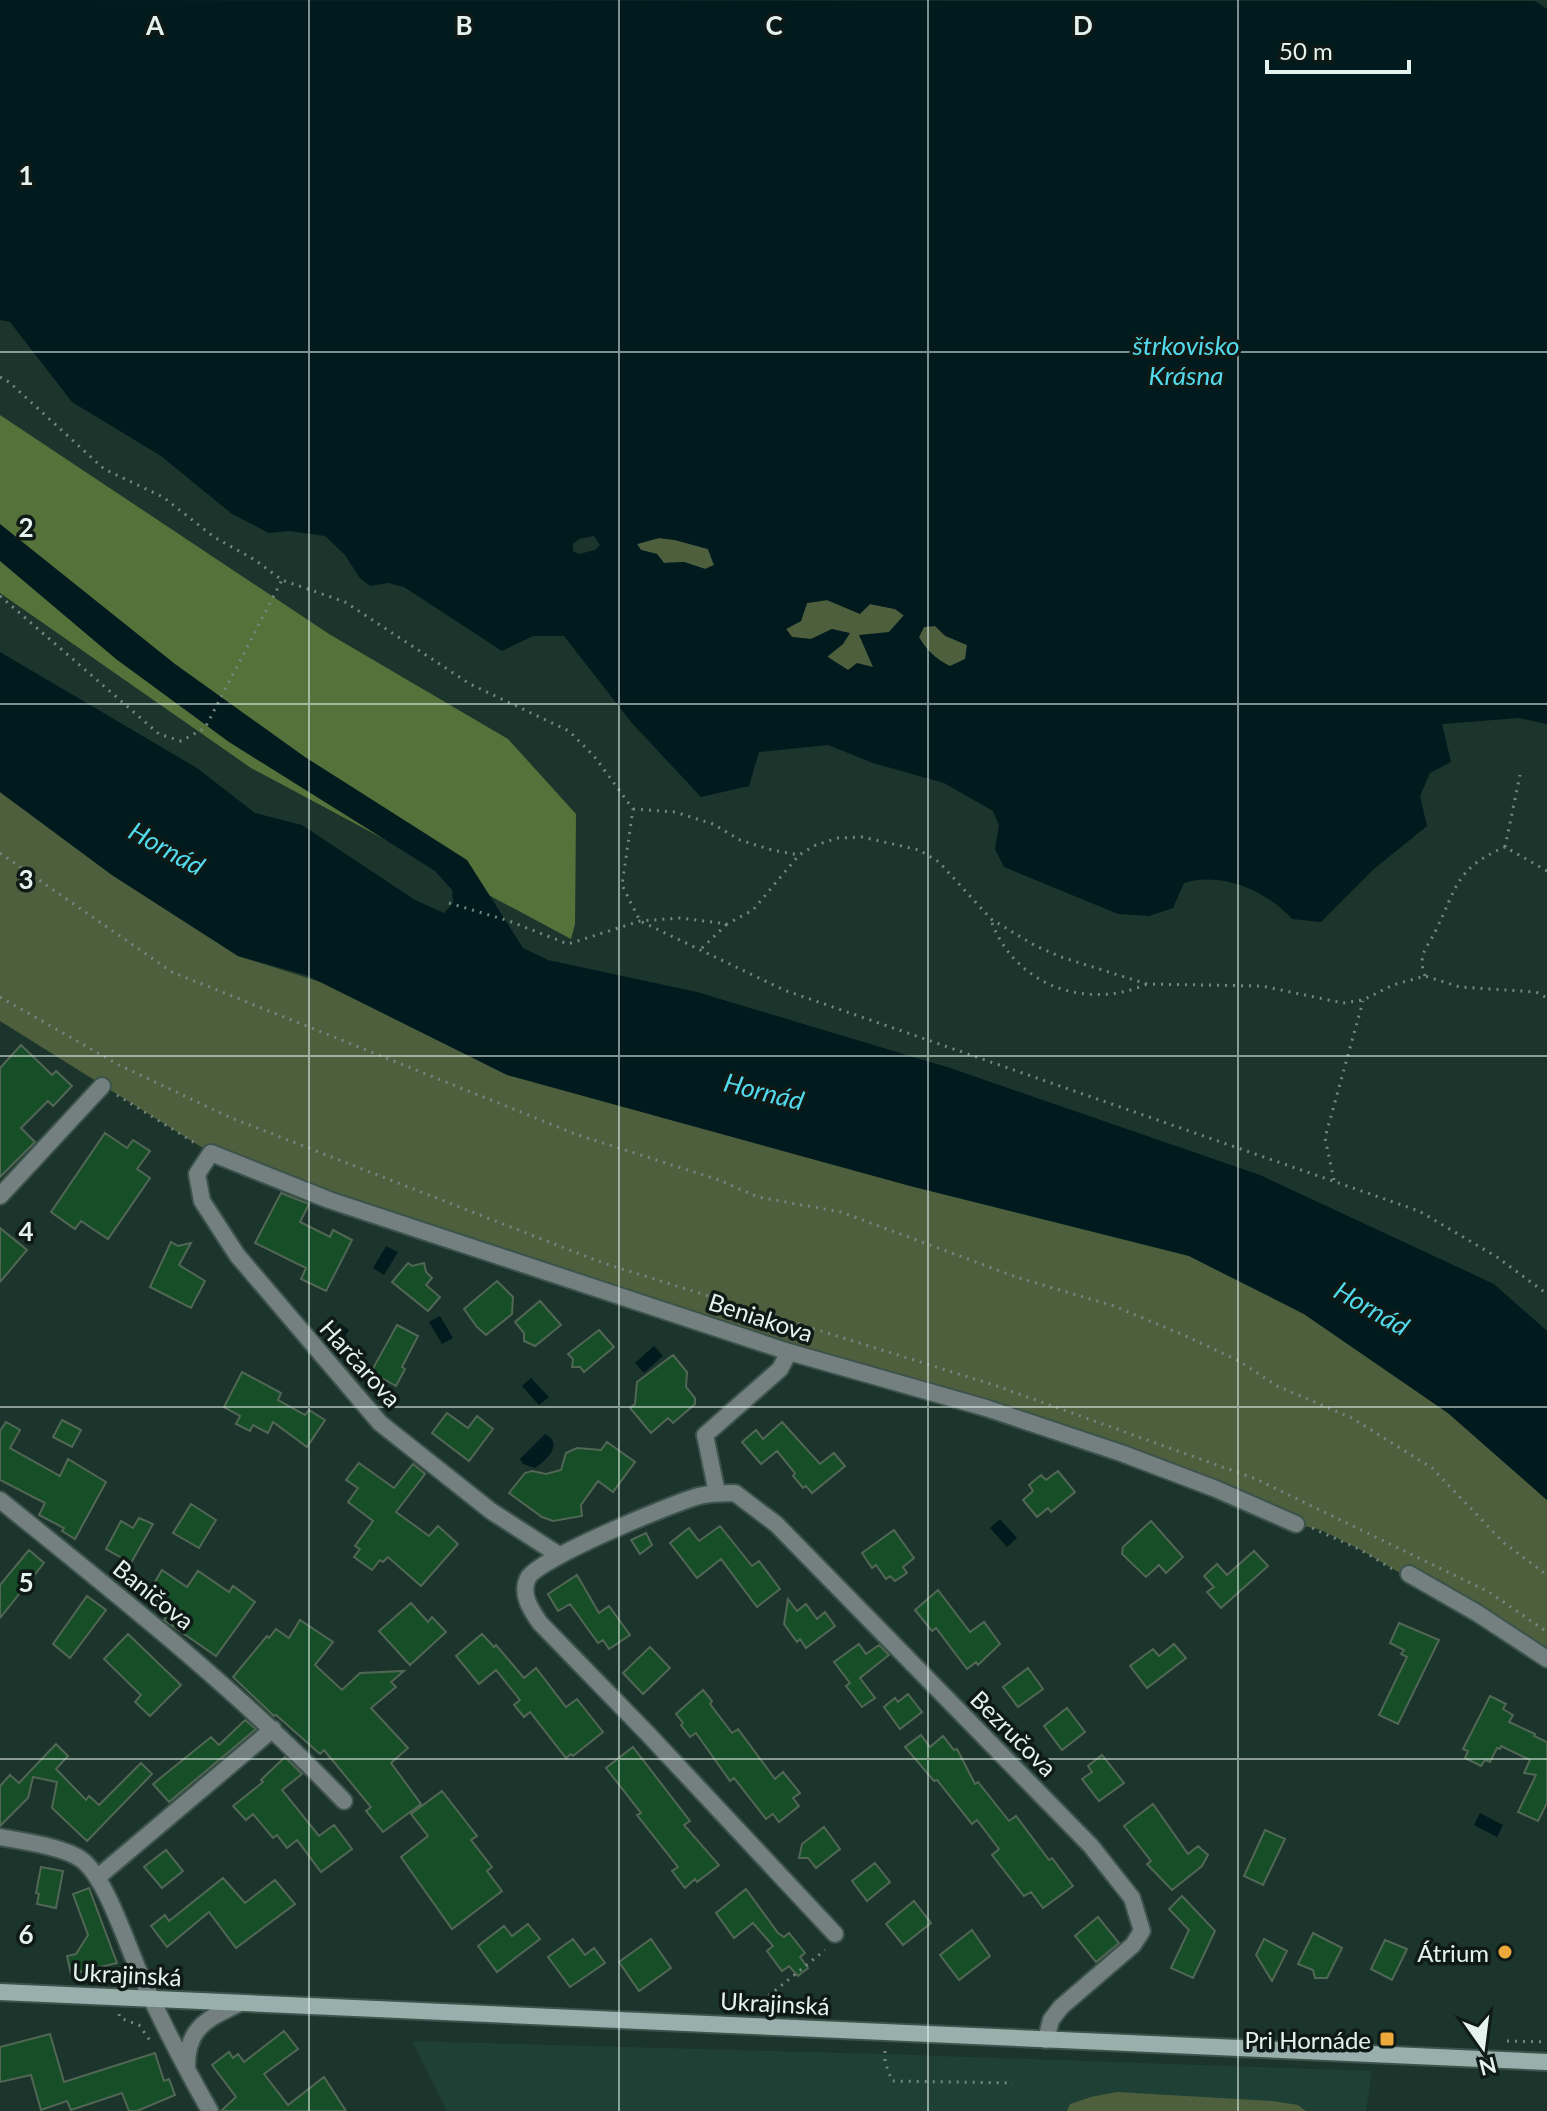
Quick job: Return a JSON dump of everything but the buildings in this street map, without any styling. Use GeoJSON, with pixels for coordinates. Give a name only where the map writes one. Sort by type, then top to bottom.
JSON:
{"type":"FeatureCollection","features":[{"type":"Feature","properties":{"kind":"main road","name":"Ukrajinská"},"geometry":{"type":"LineString","coordinates":[[0,1992],[1547,2062]]}},
{"type":"Feature","properties":{"kind":"street"},"geometry":{"type":"LineString","coordinates":[[0,1196],[102,1086]]}},
{"type":"Feature","properties":{"kind":"street","name":"Beniakova"},"geometry":{"type":"LineString","coordinates":[[211,1153],[329,1200],[789,1352],[986,1408],[1121,1453],[1300,1525]]}},
{"type":"Feature","properties":{"kind":"street","name":"Harčarova"},"geometry":{"type":"LineString","coordinates":[[211,1153],[197,1174],[202,1201],[237,1255],[321,1356],[380,1423],[491,1511],[559,1555]]}},
{"type":"Feature","properties":{"kind":"street"},"geometry":{"type":"LineString","coordinates":[[789,1352],[780,1369],[705,1435],[717,1493],[671,1506],[559,1555],[532,1572],[526,1581],[526,1594],[530,1608],[540,1623],[835,1934]]}},
{"type":"Feature","properties":{"kind":"street","name":"Bezručova"},"geometry":{"type":"LineString","coordinates":[[717,1493],[735,1493],[776,1524],[1091,1846],[1132,1898],[1142,1931],[1133,1945],[1061,2007],[1051,2020],[1046,2040]]}},
{"type":"Feature","properties":{"kind":"street","name":"Baničova"},"geometry":{"type":"LineString","coordinates":[[0,1500],[157,1626],[273,1729],[344,1801]]}},
{"type":"Feature","properties":{"kind":"street"},"geometry":{"type":"LineString","coordinates":[[1409,1574],[1477,1613],[1547,1659]]}},
{"type":"Feature","properties":{"kind":"street"},"geometry":{"type":"LineString","coordinates":[[98,1877],[273,1729]]}},
{"type":"Feature","properties":{"kind":"street"},"geometry":{"type":"LineString","coordinates":[[0,1837],[40,1844],[82,1859],[98,1877],[153,2000],[210,2111]]}},
{"type":"Feature","properties":{"kind":"street"},"geometry":{"type":"LineString","coordinates":[[187,2070],[187,2052],[198,2028],[238,2004]]}},
{"type":"Feature","properties":{"kind":"path"},"geometry":{"type":"LineString","coordinates":[[0,377],[104,469],[163,497],[214,537],[255,560],[282,580],[345,602],[470,684],[569,731],[594,756],[633,809],[622,885],[640,921],[702,948],[741,971],[784,990],[1419,1211],[1497,1257],[1547,1294]]}},
{"type":"Feature","properties":{"kind":"path"},"geometry":{"type":"LineString","coordinates":[[0,596],[159,734],[181,741],[205,728],[282,580]]}},
{"type":"Feature","properties":{"kind":"path"},"geometry":{"type":"LineString","coordinates":[[1425,976],[1421,956],[1460,879],[1476,863],[1505,847],[1520,775]]}},
{"type":"Feature","properties":{"kind":"path"},"geometry":{"type":"LineString","coordinates":[[633,809],[675,812],[713,824],[740,840],[799,855]]}},
{"type":"Feature","properties":{"kind":"path"},"geometry":{"type":"LineString","coordinates":[[702,948],[727,924],[753,910],[799,855],[838,838],[862,837],[919,850],[939,862],[956,878],[973,903],[1009,932],[1061,957],[1147,984],[1262,986],[1343,1003],[1363,1000],[1393,985],[1425,976],[1460,987],[1536,992],[1547,998]]}},
{"type":"Feature","properties":{"kind":"path"},"geometry":{"type":"LineString","coordinates":[[1505,847],[1547,871]]}},
{"type":"Feature","properties":{"kind":"path"},"geometry":{"type":"LineString","coordinates":[[0,853],[172,972],[578,1135],[719,1180],[758,1197],[841,1212],[1019,1278],[1114,1306],[1188,1337],[1239,1361],[1277,1386],[1352,1418],[1432,1468],[1504,1543],[1547,1575]]}},
{"type":"Feature","properties":{"kind":"path"},"geometry":{"type":"LineString","coordinates":[[449,903],[509,921],[568,944],[640,921],[680,918],[727,924]]}},
{"type":"Feature","properties":{"kind":"path"},"geometry":{"type":"LineString","coordinates":[[991,919],[1000,943],[1012,958],[1045,984],[1068,992],[1099,996],[1134,990],[1147,984]]}},
{"type":"Feature","properties":{"kind":"path"},"geometry":{"type":"LineString","coordinates":[[0,997],[119,1065],[229,1117],[603,1263],[994,1385],[1256,1479],[1489,1592],[1547,1632]]}},
{"type":"Feature","properties":{"kind":"path"},"geometry":{"type":"LineString","coordinates":[[1334,1180],[1325,1138],[1363,1000]]}},
{"type":"Feature","properties":{"kind":"path"},"geometry":{"type":"LineString","coordinates":[[102,1086],[211,1153]]}},
{"type":"Feature","properties":{"kind":"path"},"geometry":{"type":"LineString","coordinates":[[1300,1525],[1321,1530],[1393,1569],[1409,1574]]}},
{"type":"Feature","properties":{"kind":"path"},"geometry":{"type":"LineString","coordinates":[[757,2026],[761,2002],[831,1945],[835,1934]]}},
{"type":"Feature","properties":{"kind":"path"},"geometry":{"type":"LineString","coordinates":[[886,2032],[885,2062],[892,2081],[1013,2083]]}},
{"type":"Feature","properties":{"kind":"shaded area"},"geometry":{"type":"Polygon","coordinates":[[[659,538],[708,549],[714,565],[705,569],[684,562],[664,563],[657,554],[641,550],[637,544],[659,538]]]}},
{"type":"Feature","properties":{"kind":"shaded area"},"geometry":{"type":"Polygon","coordinates":[[[827,600],[859,613],[870,604],[895,609],[904,616],[889,632],[873,668],[848,670],[827,656],[843,644],[832,629],[811,639],[792,637],[786,629],[801,621],[807,603],[827,600]]]}},
{"type":"Feature","properties":{"kind":"shaded area"},"geometry":{"type":"Polygon","coordinates":[[[935,626],[945,636],[967,645],[966,659],[950,667],[928,650],[919,637],[924,627],[935,626]]]}},
{"type":"Feature","properties":{"kind":"shaded area"},"geometry":{"type":"Polygon","coordinates":[[[0,792],[112,875],[238,956],[1189,1256],[1304,1314],[1448,1413],[1547,1500],[1547,1660],[1361,1550],[1321,1530],[1296,1524],[1216,1489],[789,1352],[211,1153],[0,1021],[0,792]]]}},
{"type":"Feature","properties":{"kind":"shaded area"},"geometry":{"type":"Polygon","coordinates":[[[412,2041],[1372,2071],[1366,2111],[447,2111],[412,2041]]]}},
{"type":"Feature","properties":{"kind":"shaded area"},"geometry":{"type":"Polygon","coordinates":[[[1117,2092],[1273,2101],[1298,2105],[1306,2111],[1067,2111],[1070,2104],[1117,2092]]]}},
{"type":"Feature","properties":{"kind":"green space"},"geometry":{"type":"Polygon","coordinates":[[[0,415],[329,634],[508,739],[576,814],[575,924],[571,939],[251,768],[0,593],[0,415]]]}},
{"type":"Feature","properties":{"kind":"water","name":"štrkovisko Krásna"},"geometry":{"type":"Polygon","coordinates":[[[0,0],[1535,1],[1547,9],[1547,724],[1519,718],[1442,724],[1451,762],[1430,773],[1420,796],[1427,826],[1374,869],[1321,922],[1292,919],[1257,892],[1213,880],[1184,883],[1173,908],[1149,916],[1118,914],[1004,867],[995,849],[999,825],[993,811],[944,783],[873,763],[828,745],[759,752],[749,786],[701,797],[631,722],[564,636],[533,636],[502,651],[404,587],[388,583],[370,586],[325,536],[289,531],[269,533],[232,514],[161,456],[72,402],[10,322],[0,320],[0,0]],[[594,536],[579,539],[573,544],[573,551],[579,554],[595,550],[600,545],[594,536]],[[659,538],[637,544],[641,550],[657,554],[664,563],[684,562],[705,569],[714,565],[708,549],[675,540],[659,538]],[[827,600],[807,603],[801,621],[786,629],[792,637],[811,639],[832,629],[850,633],[843,644],[827,657],[848,670],[857,663],[873,667],[859,635],[889,632],[904,615],[895,609],[870,604],[860,614],[827,600]],[[935,626],[924,627],[919,637],[936,658],[950,666],[965,659],[967,645],[946,636],[935,626]]]}},
{"type":"Feature","properties":{"kind":"water","name":"Hornád"},"geometry":{"type":"Polygon","coordinates":[[[0,524],[175,664],[305,757],[467,860],[523,948],[548,960],[697,992],[950,1068],[1260,1175],[1494,1284],[1547,1331],[1547,1500],[1448,1413],[1304,1314],[1189,1256],[910,1186],[507,1075],[306,975],[238,956],[112,875],[0,792],[0,652],[197,768],[255,813],[302,825],[415,900],[444,913],[453,903],[452,890],[435,871],[229,742],[116,659],[0,561],[0,524]]]}},
{"type":"Feature","properties":{"kind":"water"},"geometry":{"type":"Polygon","coordinates":[[[386,1246],[398,1252],[384,1275],[373,1268],[386,1246]]]}},
{"type":"Feature","properties":{"kind":"water"},"geometry":{"type":"Polygon","coordinates":[[[440,1316],[453,1338],[442,1344],[429,1322],[440,1316]]]}},
{"type":"Feature","properties":{"kind":"water"},"geometry":{"type":"Polygon","coordinates":[[[339,1323],[349,1330],[335,1351],[324,1344],[339,1323]]]}},
{"type":"Feature","properties":{"kind":"water"},"geometry":{"type":"Polygon","coordinates":[[[654,1346],[663,1356],[644,1373],[635,1363],[654,1346]]]}},
{"type":"Feature","properties":{"kind":"water"},"geometry":{"type":"Polygon","coordinates":[[[531,1378],[549,1397],[539,1405],[522,1386],[531,1378]]]}},
{"type":"Feature","properties":{"kind":"water"},"geometry":{"type":"Polygon","coordinates":[[[545,1434],[553,1442],[552,1451],[535,1468],[523,1464],[520,1459],[545,1434]]]}},
{"type":"Feature","properties":{"kind":"water"},"geometry":{"type":"Polygon","coordinates":[[[1000,1519],[1017,1538],[1007,1547],[990,1528],[1000,1519]]]}},
{"type":"Feature","properties":{"kind":"water"},"geometry":{"type":"Polygon","coordinates":[[[1480,1813],[1503,1825],[1497,1837],[1474,1825],[1480,1813]]]}},
{"type":"Feature","properties":{"kind":"place","name":"Átrium"},"geometry":{"type":"Point","coordinates":[1505,1952]}},
{"type":"Feature","properties":{"kind":"place","name":"Pri Hornáde"},"geometry":{"type":"Point","coordinates":[1387,2039]}}]}
